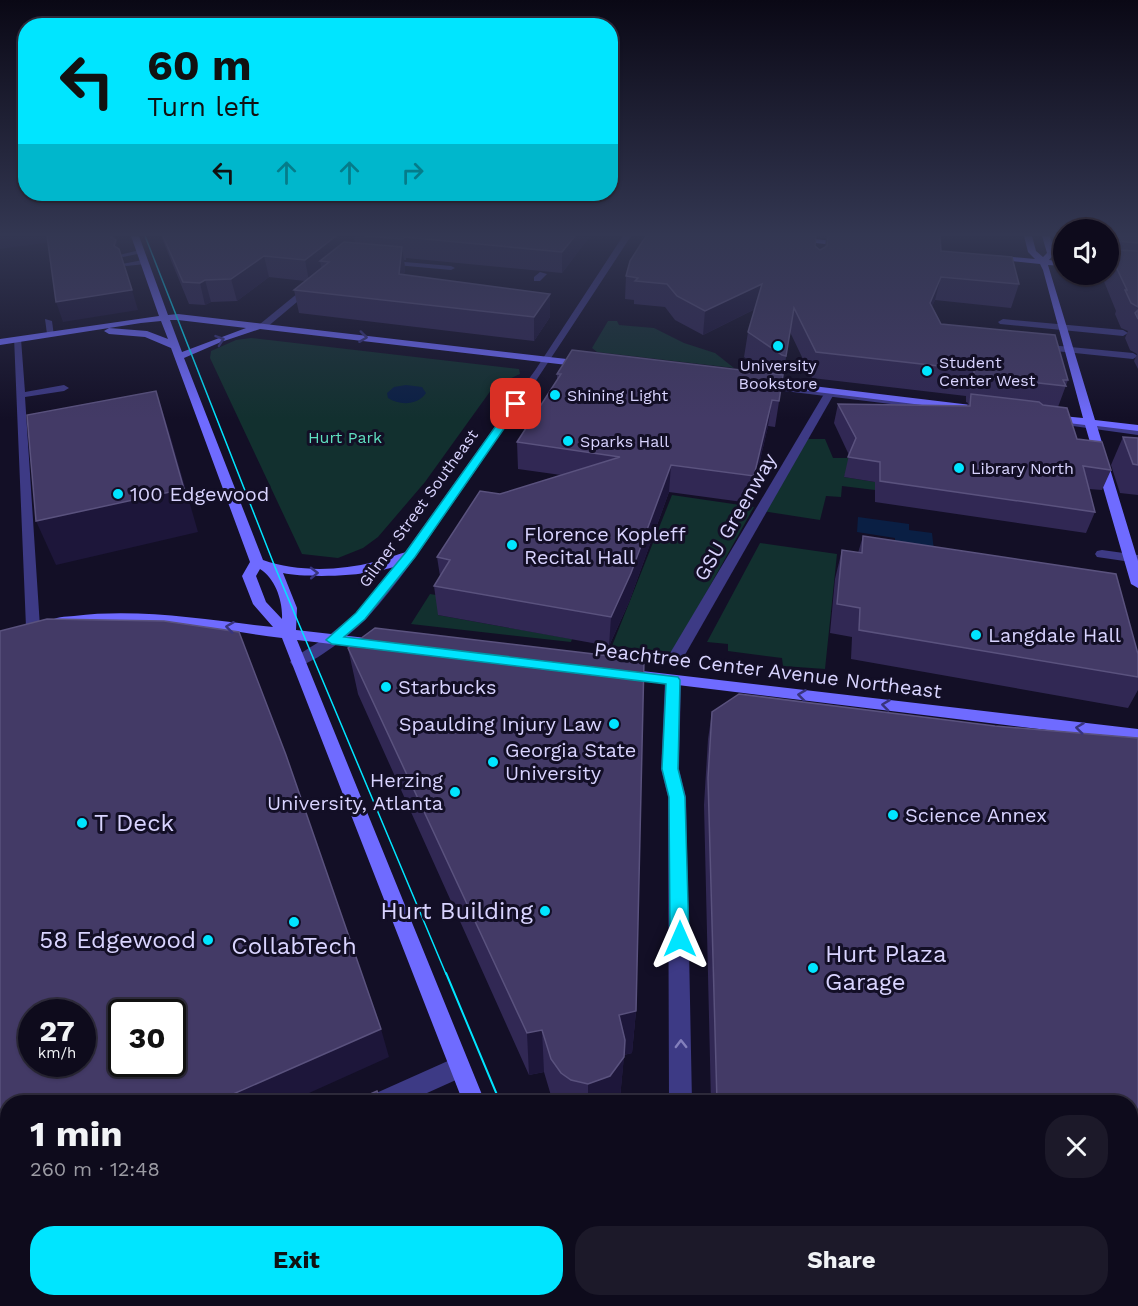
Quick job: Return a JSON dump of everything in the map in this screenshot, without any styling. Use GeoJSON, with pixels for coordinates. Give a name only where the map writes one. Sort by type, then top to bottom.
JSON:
{"type":"FeatureCollection","features":[{"type":"Feature","properties":{"kind":"main road"},"geometry":{"type":"LineString","coordinates":[[156,297],[257,562],[276,573],[290,608],[288,635]]}},
{"type":"Feature","properties":{"kind":"main road"},"geometry":{"type":"LineString","coordinates":[[1053,297],[1078,389],[1138,584]]}},
{"type":"Feature","properties":{"kind":"main road"},"geometry":{"type":"LineString","coordinates":[[0,342],[164,318],[263,326],[599,365]]}},
{"type":"Feature","properties":{"kind":"main road"},"geometry":{"type":"LineString","coordinates":[[66,332],[147,334],[177,352],[263,326]]}},
{"type":"Feature","properties":{"kind":"main road"},"geometry":{"type":"LineString","coordinates":[[760,384],[984,411]]}},
{"type":"Feature","properties":{"kind":"main road"},"geometry":{"type":"LineString","coordinates":[[1041,418],[1138,430]]}},
{"type":"Feature","properties":{"kind":"main road"},"geometry":{"type":"LineString","coordinates":[[257,562],[284,570],[315,573],[368,568],[410,555]]}},
{"type":"Feature","properties":{"kind":"main road"},"geometry":{"type":"LineString","coordinates":[[257,562],[249,576],[260,604],[288,635],[471,1095]]}},
{"type":"Feature","properties":{"kind":"main road"},"geometry":{"type":"LineString","coordinates":[[16,630],[98,617],[145,617],[387,646]]}},
{"type":"Feature","properties":{"kind":"main road","name":"Peachtree Center Avenue Northeast"},"geometry":{"type":"LineString","coordinates":[[613,672],[1138,735]]}},
{"type":"Feature","properties":{"kind":"street"},"geometry":{"type":"LineString","coordinates":[[263,326],[298,297]]}},
{"type":"Feature","properties":{"kind":"street","name":"Gilmer Street Southeast"},"geometry":{"type":"LineString","coordinates":[[298,662],[332,640],[361,616],[410,555],[587,297]]}},
{"type":"Feature","properties":{"kind":"street"},"geometry":{"type":"LineString","coordinates":[[1003,322],[1123,333]]}},
{"type":"Feature","properties":{"kind":"street"},"geometry":{"type":"LineString","coordinates":[[1029,346],[1133,356]]}},
{"type":"Feature","properties":{"kind":"street","name":"GSU Greenway"},"geometry":{"type":"LineString","coordinates":[[674,660],[830,394]]}},
{"type":"Feature","properties":{"kind":"street"},"geometry":{"type":"LineString","coordinates":[[1102,554],[1138,559]]}},
{"type":"Feature","properties":{"kind":"street"},"geometry":{"type":"LineString","coordinates":[[673,680],[670,769],[677,797],[681,1095]]}},
{"type":"Feature","properties":{"kind":"street"},"geometry":{"type":"LineString","coordinates":[[397,1095],[459,1067]]}},
{"type":"Feature","properties":{"kind":"lane"},"geometry":{"type":"LineString","coordinates":[[48,321],[51,334]]}},
{"type":"Feature","properties":{"kind":"lane"},"geometry":{"type":"LineString","coordinates":[[17,339],[33,627]]}},
{"type":"Feature","properties":{"kind":"lane"},"geometry":{"type":"LineString","coordinates":[[20,391],[64,383]]}},
{"type":"Feature","properties":{"kind":"lane"},"geometry":{"type":"LineString","coordinates":[[760,384],[984,411]]}},
{"type":"Feature","properties":{"kind":"lane"},"geometry":{"type":"LineString","coordinates":[[1041,418],[1091,426],[1138,430]]}},
{"type":"Feature","properties":{"kind":"green space"},"geometry":{"type":"Polygon","coordinates":[[[608,321],[617,321],[619,325],[654,328],[684,343],[715,353],[734,368],[597,352],[592,348],[608,321]]]}},
{"type":"Feature","properties":{"kind":"green space","name":"Hurt Park"},"geometry":{"type":"Polygon","coordinates":[[[251,338],[519,369],[520,374],[494,386],[425,482],[378,537],[363,548],[338,558],[302,554],[210,358],[211,351],[236,340],[251,338]]]}},
{"type":"Feature","properties":{"kind":"green space"},"geometry":{"type":"Polygon","coordinates":[[[804,439],[825,439],[833,458],[851,458],[844,477],[875,482],[875,490],[842,486],[841,497],[826,496],[820,520],[762,511],[804,439]]]}},
{"type":"Feature","properties":{"kind":"green space"},"geometry":{"type":"Polygon","coordinates":[[[672,495],[754,507],[673,652],[612,646],[672,495]]]}},
{"type":"Feature","properties":{"kind":"green space"},"geometry":{"type":"Polygon","coordinates":[[[760,543],[837,554],[825,669],[783,666],[782,658],[728,651],[728,644],[707,642],[760,543]]]}},
{"type":"Feature","properties":{"kind":"green space"},"geometry":{"type":"Polygon","coordinates":[[[430,594],[448,597],[438,615],[572,639],[571,642],[411,624],[430,594]]]}},
{"type":"Feature","properties":{"kind":"water"},"geometry":{"type":"Polygon","coordinates":[[[406,385],[422,387],[426,393],[418,400],[408,403],[388,398],[387,393],[394,387],[406,385]]]}},
{"type":"Feature","properties":{"kind":"water"},"geometry":{"type":"Polygon","coordinates":[[[858,517],[909,524],[909,530],[932,533],[934,551],[895,546],[895,538],[857,532],[858,517]]]}},
{"type":"Feature","properties":{"kind":"building"},"geometry":{"type":"Polygon","coordinates":[[[55,297],[88,297],[56,302],[55,297]]]}},
{"type":"Feature","properties":{"kind":"building"},"geometry":{"type":"Polygon","coordinates":[[[356,297],[548,297],[534,317],[356,297]]]}},
{"type":"Feature","properties":{"kind":"building"},"geometry":{"type":"Polygon","coordinates":[[[679,297],[735,297],[705,311],[679,297]]]}},
{"type":"Feature","properties":{"kind":"building"},"geometry":{"type":"Polygon","coordinates":[[[758,297],[933,297],[930,303],[941,324],[1055,335],[1068,380],[1063,380],[1066,386],[974,376],[974,370],[816,352],[794,308],[786,356],[748,332],[758,297]]]}},
{"type":"Feature","properties":{"kind":"building"},"geometry":{"type":"Polygon","coordinates":[[[1128,297],[1138,297],[1138,307],[1131,303],[1128,297]]]}},
{"type":"Feature","properties":{"kind":"building"},"geometry":{"type":"Polygon","coordinates":[[[572,350],[783,375],[779,401],[772,400],[754,476],[671,465],[631,573],[611,617],[434,586],[450,560],[437,557],[480,491],[500,494],[620,457],[517,442],[561,374],[557,374],[572,350]]]}},
{"type":"Feature","properties":{"kind":"building"},"geometry":{"type":"Polygon","coordinates":[[[156,391],[184,489],[36,521],[27,415],[156,391]]]}},
{"type":"Feature","properties":{"kind":"building","name":"Library North"},"geometry":{"type":"Polygon","coordinates":[[[971,394],[1039,402],[1043,405],[1067,408],[1077,439],[1102,442],[1111,470],[1083,466],[1095,512],[880,481],[880,462],[848,457],[856,438],[838,404],[970,406],[971,394]]]}},
{"type":"Feature","properties":{"kind":"building"},"geometry":{"type":"Polygon","coordinates":[[[1123,437],[1138,438],[1138,465],[1133,464],[1123,437]]]}},
{"type":"Feature","properties":{"kind":"building","name":"Langdale Hall"},"geometry":{"type":"Polygon","coordinates":[[[863,536],[1116,574],[1138,654],[1138,677],[859,630],[860,608],[837,604],[842,550],[862,553],[863,536]]]}},
{"type":"Feature","properties":{"kind":"building"},"geometry":{"type":"Polygon","coordinates":[[[47,619],[164,621],[239,632],[286,755],[381,1029],[231,1095],[0,1095],[0,631],[47,619]]]}},
{"type":"Feature","properties":{"kind":"building","name":"Hurt Building"},"geometry":{"type":"Polygon","coordinates":[[[375,628],[644,660],[636,1011],[619,1015],[625,1040],[624,1057],[610,1076],[588,1084],[571,1080],[561,1073],[551,1059],[542,1030],[527,1033],[348,648],[375,628]]]}},
{"type":"Feature","properties":{"kind":"building"},"geometry":{"type":"Polygon","coordinates":[[[739,694],[995,726],[1138,738],[1138,1095],[717,1095],[708,778],[712,712],[739,694]]]}},
{"type":"Feature","properties":{"kind":"tram line"},"geometry":{"type":"LineString","coordinates":[[169,297],[275,567],[446,974]]}},
{"type":"Feature","properties":{"kind":"tram line"},"geometry":{"type":"LineString","coordinates":[[446,973],[497,1095]]}},
{"type":"Feature","properties":{"kind":"place","name":"University Bookstore"},"geometry":{"type":"Point","coordinates":[778,346]}},
{"type":"Feature","properties":{"kind":"place","name":"Student Center West"},"geometry":{"type":"Point","coordinates":[927,371]}},
{"type":"Feature","properties":{"kind":"place","name":"Shining Light"},"geometry":{"type":"Point","coordinates":[555,395]}},
{"type":"Feature","properties":{"kind":"place","name":"Sparks Hall"},"geometry":{"type":"Point","coordinates":[568,441]}},
{"type":"Feature","properties":{"kind":"place","name":"Library North"},"geometry":{"type":"Point","coordinates":[959,468]}},
{"type":"Feature","properties":{"kind":"place","name":"100 Edgewood"},"geometry":{"type":"Point","coordinates":[118,494]}},
{"type":"Feature","properties":{"kind":"place","name":"Florence Kopleff Recital Hall"},"geometry":{"type":"Point","coordinates":[512,545]}},
{"type":"Feature","properties":{"kind":"place","name":"Langdale Hall"},"geometry":{"type":"Point","coordinates":[976,635]}},
{"type":"Feature","properties":{"kind":"place","name":"Starbucks"},"geometry":{"type":"Point","coordinates":[386,687]}},
{"type":"Feature","properties":{"kind":"place","name":"Spaulding Injury Law"},"geometry":{"type":"Point","coordinates":[614,724]}},
{"type":"Feature","properties":{"kind":"place","name":"Georgia State University"},"geometry":{"type":"Point","coordinates":[493,762]}},
{"type":"Feature","properties":{"kind":"place","name":"Herzing University, Atlanta"},"geometry":{"type":"Point","coordinates":[455,792]}},
{"type":"Feature","properties":{"kind":"place","name":"Science Annex"},"geometry":{"type":"Point","coordinates":[893,815]}},
{"type":"Feature","properties":{"kind":"place","name":"T Deck"},"geometry":{"type":"Point","coordinates":[82,823]}},
{"type":"Feature","properties":{"kind":"place","name":"Hurt Building"},"geometry":{"type":"Point","coordinates":[545,911]}},
{"type":"Feature","properties":{"kind":"place","name":"CollabTech"},"geometry":{"type":"Point","coordinates":[294,922]}},
{"type":"Feature","properties":{"kind":"place","name":"58 Edgewood"},"geometry":{"type":"Point","coordinates":[208,940]}},
{"type":"Feature","properties":{"kind":"place","name":"Hurt Plaza Garage"},"geometry":{"type":"Point","coordinates":[813,968]}},
{"type":"Feature","properties":{"kind":"route"},"geometry":{"type":"LineString","coordinates":[[516,404],[410,555],[361,616],[332,640],[673,680],[670,769],[677,797],[680,939]]}}]}
